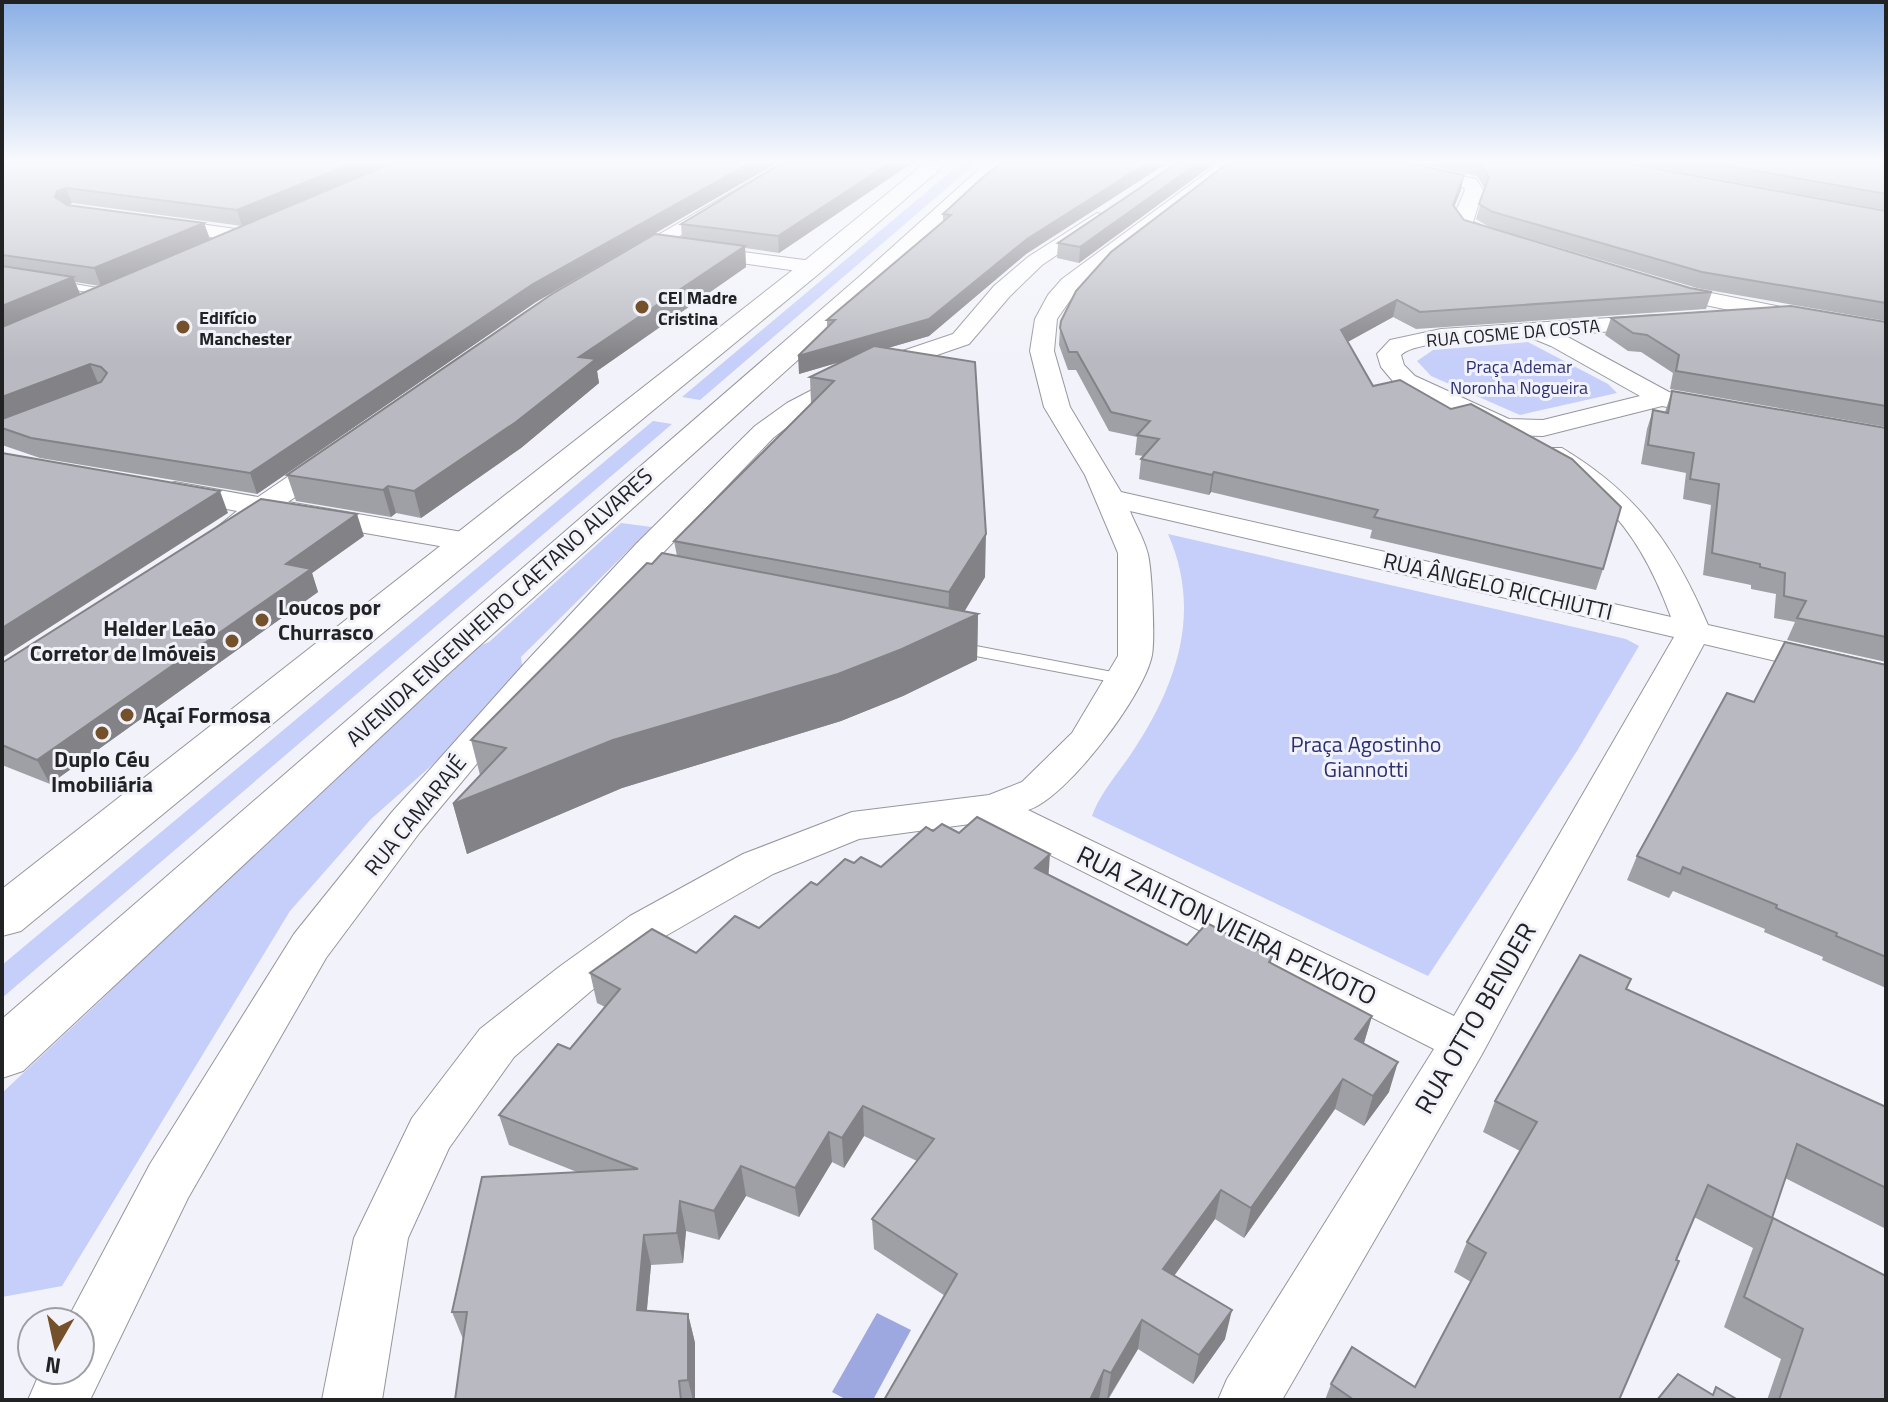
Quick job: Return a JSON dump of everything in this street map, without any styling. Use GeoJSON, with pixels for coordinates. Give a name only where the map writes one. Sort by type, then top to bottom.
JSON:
{"type":"FeatureCollection","features":[{"type":"Feature","properties":{"kind":"street"},"geometry":{"type":"LineString","coordinates":[[203,253],[250,233],[209,228]]}},
{"type":"Feature","properties":{"kind":"street"},"geometry":{"type":"LineString","coordinates":[[604,272],[680,228]]}},
{"type":"Feature","properties":{"kind":"street"},"geometry":{"type":"LineString","coordinates":[[2,917],[858,228]]}},
{"type":"Feature","properties":{"kind":"street","name":"AVENIDA ENGENHEIRO CAETANO ALVARES"},"geometry":{"type":"LineString","coordinates":[[2,1054],[421,675],[927,228]]}},
{"type":"Feature","properties":{"kind":"street","name":"RUA CAMARAJÉ"},"geometry":{"type":"LineString","coordinates":[[96,1325],[169,1181],[310,946],[416,811],[537,670],[626,583],[764,432],[796,408],[867,371],[962,350],[1002,291],[1035,261],[1083,228]]}},
{"type":"Feature","properties":{"kind":"street"},"geometry":{"type":"LineString","coordinates":[[352,1400],[381,1238],[430,1134],[497,1043],[575,979],[646,927],[758,864],[852,826],[990,808],[1021,799],[1036,791],[1086,741],[1135,656],[1137,607],[1133,553],[1099,475],[1057,407],[1042,351],[1046,319],[1056,300],[1070,284],[1143,228]]}},
{"type":"Feature","properties":{"kind":"street"},"geometry":{"type":"LineString","coordinates":[[1473,228],[1522,247]]}},
{"type":"Feature","properties":{"kind":"street"},"geometry":{"type":"LineString","coordinates":[[651,245],[812,267]]}},
{"type":"Feature","properties":{"kind":"street"},"geometry":{"type":"LineString","coordinates":[[1646,285],[1781,314],[1886,331]]}},
{"type":"Feature","properties":{"kind":"street"},"geometry":{"type":"LineString","coordinates":[[80,305],[116,290]]}},
{"type":"Feature","properties":{"kind":"street","name":"RUA COSME DA COSTA"},"geometry":{"type":"LineString","coordinates":[[1504,427],[1406,381],[1393,367],[1389,354],[1398,345],[1441,336],[1781,314]]}},
{"type":"Feature","properties":{"kind":"street"},"geometry":{"type":"LineString","coordinates":[[1525,330],[1559,341],[1662,398],[1736,411]]}},
{"type":"Feature","properties":{"kind":"street"},"geometry":{"type":"LineString","coordinates":[[867,371],[919,380]]}},
{"type":"Feature","properties":{"kind":"street"},"geometry":{"type":"LineString","coordinates":[[1504,427],[1543,428],[1662,398]]}},
{"type":"Feature","properties":{"kind":"street"},"geometry":{"type":"LineString","coordinates":[[640,403],[716,415]]}},
{"type":"Feature","properties":{"kind":"street"},"geometry":{"type":"LineString","coordinates":[[1504,427],[1596,482],[1643,529],[1673,578],[1694,632]]}},
{"type":"Feature","properties":{"kind":"street"},"geometry":{"type":"LineString","coordinates":[[213,540],[357,442]]}},
{"type":"Feature","properties":{"kind":"street"},"geometry":{"type":"LineString","coordinates":[[145,486],[468,542]]}},
{"type":"Feature","properties":{"kind":"street","name":"RUA ÂNGELO RICCHIUTTI"},"geometry":{"type":"LineString","coordinates":[[1109,498],[1886,676]]}},
{"type":"Feature","properties":{"kind":"street","name":"RUA OTTO BENDER"},"geometry":{"type":"LineString","coordinates":[[1248,1400],[1464,1042],[1694,632]]}},
{"type":"Feature","properties":{"kind":"street","name":"RUA ZAILTON VIEIRA PEIXOTO"},"geometry":{"type":"LineString","coordinates":[[990,808],[1464,1042]]}},
{"type":"Feature","properties":{"kind":"lane"},"geometry":{"type":"LineString","coordinates":[[48,283],[116,290]]}},
{"type":"Feature","properties":{"kind":"lane"},"geometry":{"type":"LineString","coordinates":[[940,644],[1123,679]]}},
{"type":"Feature","properties":{"kind":"green space"},"geometry":{"type":"Polygon","coordinates":[[[883,228],[900,228],[700,400],[682,397],[883,228]]]}},
{"type":"Feature","properties":{"kind":"green space","name":"Praça Ademar Noronha Nogueira"},"geometry":{"type":"Polygon","coordinates":[[[1528,342],[1608,384],[1617,393],[1520,415],[1431,376],[1417,361],[1433,350],[1528,342]]]}},
{"type":"Feature","properties":{"kind":"green space"},"geometry":{"type":"Polygon","coordinates":[[[653,421],[672,424],[2,998],[2,965],[653,421]]]}},
{"type":"Feature","properties":{"kind":"green space"},"geometry":{"type":"Polygon","coordinates":[[[621,523],[652,527],[521,657],[524,684],[371,819],[290,911],[62,1286],[2,1297],[2,1093],[98,1003],[433,665],[489,642],[621,523]]]}},
{"type":"Feature","properties":{"kind":"green space","name":"Praça Agostinho Giannotti"},"geometry":{"type":"Polygon","coordinates":[[[1168,534],[1626,639],[1639,646],[1577,751],[1428,976],[1092,816],[1104,792],[1147,729],[1172,676],[1180,648],[1184,621],[1183,592],[1178,563],[1168,534]]]}},
{"type":"Feature","properties":{"kind":"shaded area"},"geometry":{"type":"Polygon","coordinates":[[[877,1313],[911,1330],[873,1400],[847,1400],[832,1392],[877,1313]]]}},
{"type":"Feature","properties":{"kind":"building"},"geometry":{"type":"Polygon","coordinates":[[[2,228],[191,228],[94,268],[2,255],[2,228]]]}},
{"type":"Feature","properties":{"kind":"building"},"geometry":{"type":"Polygon","coordinates":[[[236,228],[633,228],[533,284],[250,473],[31,438],[2,428],[2,419],[101,382],[107,373],[101,367],[90,364],[2,397],[2,327],[236,228]]]}},
{"type":"Feature","properties":{"kind":"building"},"geometry":{"type":"Polygon","coordinates":[[[717,228],[790,228],[778,236],[717,228]]]}},
{"type":"Feature","properties":{"kind":"building"},"geometry":{"type":"Polygon","coordinates":[[[935,228],[1044,228],[929,319],[798,356],[835,320],[827,320],[935,228]]]}},
{"type":"Feature","properties":{"kind":"building"},"geometry":{"type":"Polygon","coordinates":[[[1080,228],[1106,228],[1080,247],[1058,243],[1080,228]]]}},
{"type":"Feature","properties":{"kind":"building"},"geometry":{"type":"Polygon","coordinates":[[[1142,228],[1492,228],[1712,292],[1420,312],[1397,300],[1341,330],[1373,386],[1400,380],[1451,409],[1471,404],[1572,459],[1621,507],[1603,569],[1374,517],[1378,510],[1214,472],[1212,475],[1141,459],[1159,439],[1137,435],[1150,421],[1111,412],[1077,352],[1069,352],[1060,328],[1076,291],[1111,252],[1142,228]]]}},
{"type":"Feature","properties":{"kind":"building"},"geometry":{"type":"Polygon","coordinates":[[[1550,228],[1886,228],[1886,303],[1702,272],[1550,228]]]}},
{"type":"Feature","properties":{"kind":"building"},"geometry":{"type":"Polygon","coordinates":[[[655,234],[745,246],[579,357],[596,359],[516,422],[414,491],[388,486],[383,490],[287,475],[552,294],[655,234]]]}},
{"type":"Feature","properties":{"kind":"building"},"geometry":{"type":"Polygon","coordinates":[[[2,266],[73,277],[2,306],[2,266]]]}},
{"type":"Feature","properties":{"kind":"building"},"geometry":{"type":"Polygon","coordinates":[[[1791,306],[1886,322],[1886,406],[1676,371],[1679,355],[1647,335],[1633,333],[1611,318],[1791,306]]]}},
{"type":"Feature","properties":{"kind":"building"},"geometry":{"type":"Polygon","coordinates":[[[874,346],[975,362],[986,534],[949,592],[674,541],[834,381],[810,377],[874,346]]]}},
{"type":"Feature","properties":{"kind":"building"},"geometry":{"type":"Polygon","coordinates":[[[1672,391],[1886,428],[1886,637],[1797,618],[1806,601],[1784,596],[1785,573],[1712,553],[1719,484],[1690,479],[1694,453],[1648,445],[1653,410],[1668,413],[1672,391]]]}},
{"type":"Feature","properties":{"kind":"building"},"geometry":{"type":"Polygon","coordinates":[[[2,453],[220,491],[2,628],[2,453]]]}},
{"type":"Feature","properties":{"kind":"building"},"geometry":{"type":"Polygon","coordinates":[[[261,499],[357,514],[286,564],[311,569],[37,760],[2,745],[2,663],[261,499]]]}},
{"type":"Feature","properties":{"kind":"building"},"geometry":{"type":"Polygon","coordinates":[[[662,553],[978,614],[838,674],[613,740],[453,804],[506,748],[471,740],[647,563],[652,564],[662,553]]]}},
{"type":"Feature","properties":{"kind":"building"},"geometry":{"type":"Polygon","coordinates":[[[1785,642],[1886,665],[1886,957],[1776,908],[1777,905],[1683,867],[1680,874],[1637,856],[1727,693],[1754,702],[1785,642]]]}},
{"type":"Feature","properties":{"kind":"building"},"geometry":{"type":"Polygon","coordinates":[[[977,817],[1050,854],[1035,868],[1187,945],[1207,923],[1272,957],[1269,962],[1372,1016],[1355,1039],[1398,1062],[1373,1096],[1343,1079],[1251,1208],[1221,1190],[1163,1269],[1232,1310],[1199,1355],[1142,1320],[1111,1373],[1104,1370],[1090,1400],[884,1400],[957,1274],[872,1219],[934,1139],[863,1106],[842,1138],[829,1132],[795,1188],[741,1166],[714,1211],[680,1201],[677,1233],[644,1235],[637,1310],[688,1314],[688,1380],[679,1381],[681,1400],[455,1400],[467,1312],[452,1312],[482,1177],[638,1169],[499,1115],[558,1044],[570,1049],[620,989],[590,973],[652,929],[696,953],[735,916],[759,928],[811,882],[817,885],[845,859],[854,863],[861,857],[881,867],[926,827],[933,831],[942,824],[959,833],[977,817]]]}},
{"type":"Feature","properties":{"kind":"building"},"geometry":{"type":"Polygon","coordinates":[[[1580,955],[1631,979],[1626,989],[1886,1107],[1886,1188],[1797,1144],[1772,1218],[1708,1185],[1619,1400],[1354,1400],[1331,1384],[1352,1347],[1415,1387],[1486,1253],[1467,1242],[1537,1122],[1495,1101],[1580,955]]]}},
{"type":"Feature","properties":{"kind":"building"},"geometry":{"type":"Polygon","coordinates":[[[1773,1218],[1886,1276],[1886,1400],[1779,1400],[1803,1329],[1744,1297],[1773,1218]]]}},
{"type":"Feature","properties":{"kind":"building"},"geometry":{"type":"Polygon","coordinates":[[[1678,1374],[1713,1395],[1716,1387],[1738,1400],[1657,1400],[1678,1374]]]}},
{"type":"Feature","properties":{"kind":"place","name":"CEI Madre Cristina"},"geometry":{"type":"Point","coordinates":[642,307]}},
{"type":"Feature","properties":{"kind":"place","name":"Edifício Manchester"},"geometry":{"type":"Point","coordinates":[183,327]}},
{"type":"Feature","properties":{"kind":"place","name":"Loucos por Churrasco"},"geometry":{"type":"Point","coordinates":[262,620]}},
{"type":"Feature","properties":{"kind":"place","name":"Helder Leão Corretor de Imóveis"},"geometry":{"type":"Point","coordinates":[232,641]}},
{"type":"Feature","properties":{"kind":"place","name":"Açaí Formosa"},"geometry":{"type":"Point","coordinates":[127,715]}},
{"type":"Feature","properties":{"kind":"place","name":"Duplo Céu Imobiliária"},"geometry":{"type":"Point","coordinates":[102,733]}}]}
